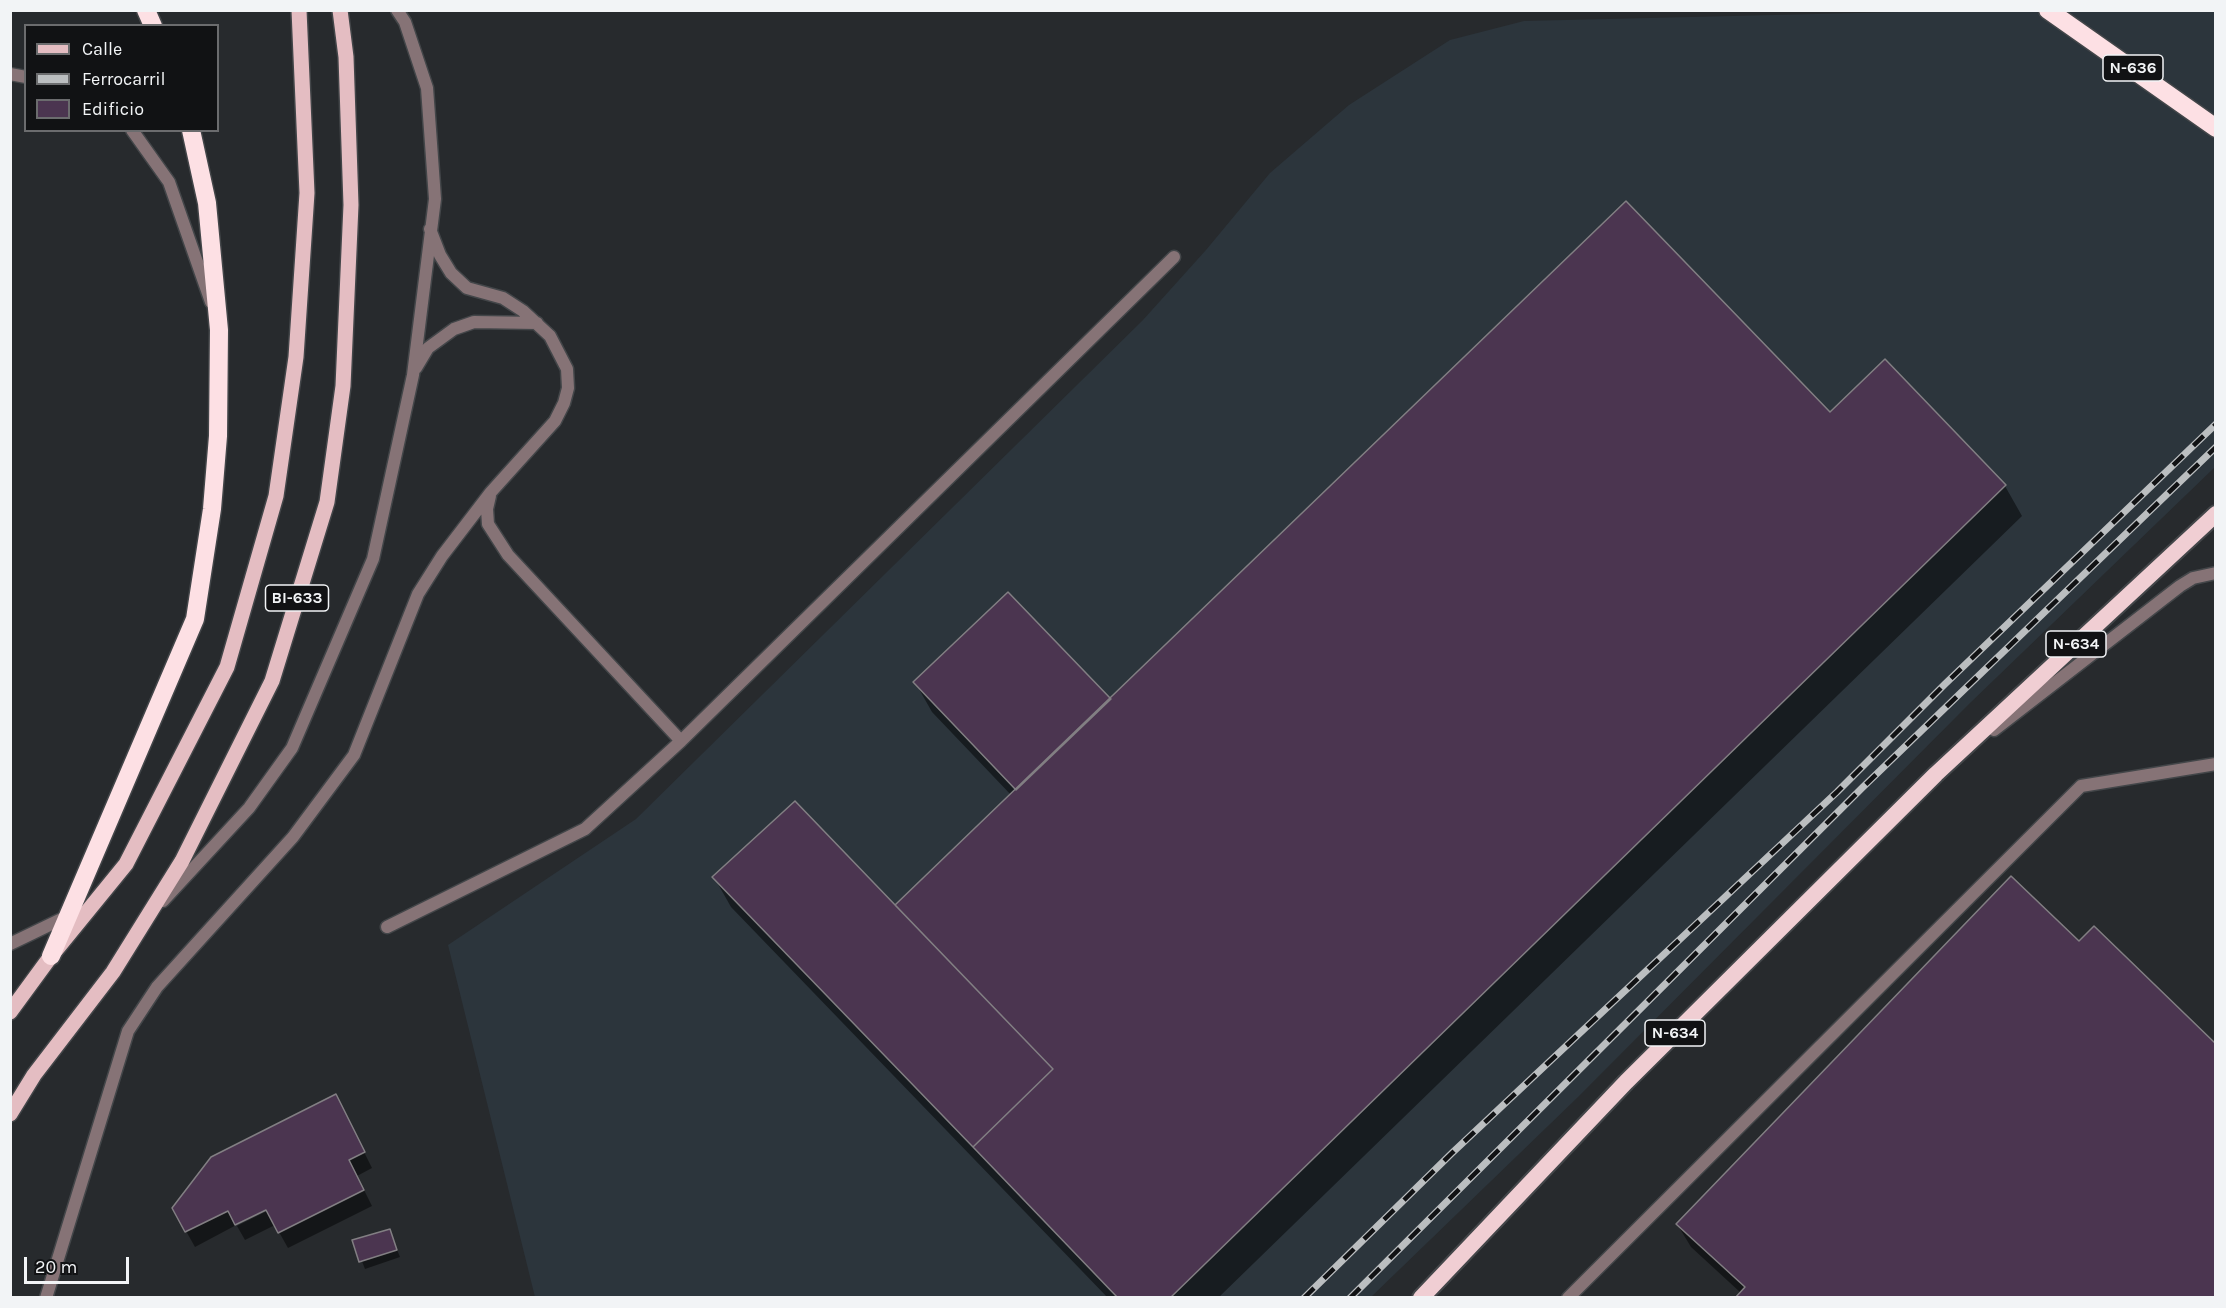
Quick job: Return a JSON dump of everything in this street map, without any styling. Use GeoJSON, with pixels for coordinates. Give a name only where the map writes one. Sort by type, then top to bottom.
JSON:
{"type":"FeatureCollection","features":[{"type":"Feature","properties":{"kind":"highway"},"geometry":{"type":"LineString","coordinates":[[146,10],[152,24]]}},
{"type":"Feature","properties":{"kind":"highway","name":"N-636"},"geometry":{"type":"LineString","coordinates":[[2048,10],[2216,128]]}},
{"type":"Feature","properties":{"kind":"highway"},"geometry":{"type":"LineString","coordinates":[[51,956],[195,619],[212,509],[218,436],[219,330],[207,203],[191,132]]}},
{"type":"Feature","properties":{"kind":"highway","name":"N-634"},"geometry":{"type":"LineString","coordinates":[[1421,1298],[1626,1082],[1936,774],[2216,514]]}},
{"type":"Feature","properties":{"kind":"main road","name":"BI-633"},"geometry":{"type":"LineString","coordinates":[[10,1012],[51,956],[126,864],[227,667],[276,496],[296,357],[307,193],[298,10]]}},
{"type":"Feature","properties":{"kind":"main road","name":"BI-633"},"geometry":{"type":"LineString","coordinates":[[10,1114],[34,1075],[113,972],[182,861],[272,681],[327,502],[343,386],[351,205],[346,57],[340,10]]}},
{"type":"Feature","properties":{"kind":"street"},"geometry":{"type":"LineString","coordinates":[[146,919],[249,808],[292,748],[373,559],[412,375],[435,199],[427,88],[405,22],[398,10]]}},
{"type":"Feature","properties":{"kind":"street"},"geometry":{"type":"LineString","coordinates":[[133,132],[169,182],[219,330]]}},
{"type":"Feature","properties":{"kind":"street"},"geometry":{"type":"LineString","coordinates":[[46,1298],[128,1031],[157,987],[293,837],[354,754],[418,594],[442,556],[491,492],[555,421],[568,388],[567,369],[560,352],[537,323],[502,298],[466,288],[451,273],[440,255],[430,229]]}},
{"type":"Feature","properties":{"kind":"street"},"geometry":{"type":"LineString","coordinates":[[387,927],[585,829],[681,741],[1174,257]]}},
{"type":"Feature","properties":{"kind":"street"},"geometry":{"type":"LineString","coordinates":[[412,375],[428,348],[454,329],[474,322],[537,323]]}},
{"type":"Feature","properties":{"kind":"street"},"geometry":{"type":"LineString","coordinates":[[491,492],[487,509],[488,524],[508,555],[681,741]]}},
{"type":"Feature","properties":{"kind":"street"},"geometry":{"type":"LineString","coordinates":[[1936,774],[2180,586],[2193,578],[2216,573]]}},
{"type":"Feature","properties":{"kind":"street"},"geometry":{"type":"LineString","coordinates":[[1568,1298],[2081,786],[2216,764]]}},
{"type":"Feature","properties":{"kind":"street"},"geometry":{"type":"LineString","coordinates":[[10,944],[69,916]]}},
{"type":"Feature","properties":{"kind":"shaded area"},"geometry":{"type":"Polygon","coordinates":[[[1940,11],[2215,11],[2215,467],[1970,703],[1578,1097],[1371,1297],[535,1297],[448,945],[636,819],[1143,320],[1206,250],[1270,173],[1349,105],[1450,40],[1524,21],[1940,11]]]}},
{"type":"Feature","properties":{"kind":"building"},"geometry":{"type":"Polygon","coordinates":[[[1626,201],[1830,412],[1885,359],[2006,485],[1170,1298],[1118,1298],[973,1147],[1053,1069],[895,905],[1626,201]]]}},
{"type":"Feature","properties":{"kind":"building"},"geometry":{"type":"Polygon","coordinates":[[[1008,592],[1111,699],[1016,790],[913,682],[1008,592]]]}},
{"type":"Feature","properties":{"kind":"building"},"geometry":{"type":"Polygon","coordinates":[[[795,801],[1053,1069],[973,1147],[712,877],[795,801]]]}},
{"type":"Feature","properties":{"kind":"building"},"geometry":{"type":"Polygon","coordinates":[[[2011,876],[2079,941],[2094,926],[2216,1044],[2216,1298],[1735,1298],[1745,1287],[1676,1224],[2011,876]]]}},
{"type":"Feature","properties":{"kind":"building"},"geometry":{"type":"Polygon","coordinates":[[[336,1094],[365,1152],[349,1160],[364,1190],[278,1233],[266,1210],[235,1225],[228,1211],[185,1232],[172,1208],[211,1157],[336,1094]]]}},
{"type":"Feature","properties":{"kind":"building"},"geometry":{"type":"Polygon","coordinates":[[[390,1229],[397,1250],[359,1262],[352,1240],[390,1229]]]}},
{"type":"Feature","properties":{"kind":"railway"},"geometry":{"type":"LineString","coordinates":[[1304,1298],[1452,1153],[1837,792],[1945,684],[2216,424]]}},
{"type":"Feature","properties":{"kind":"railway"},"geometry":{"type":"LineString","coordinates":[[1350,1298],[1863,787],[2216,447]]}}]}
